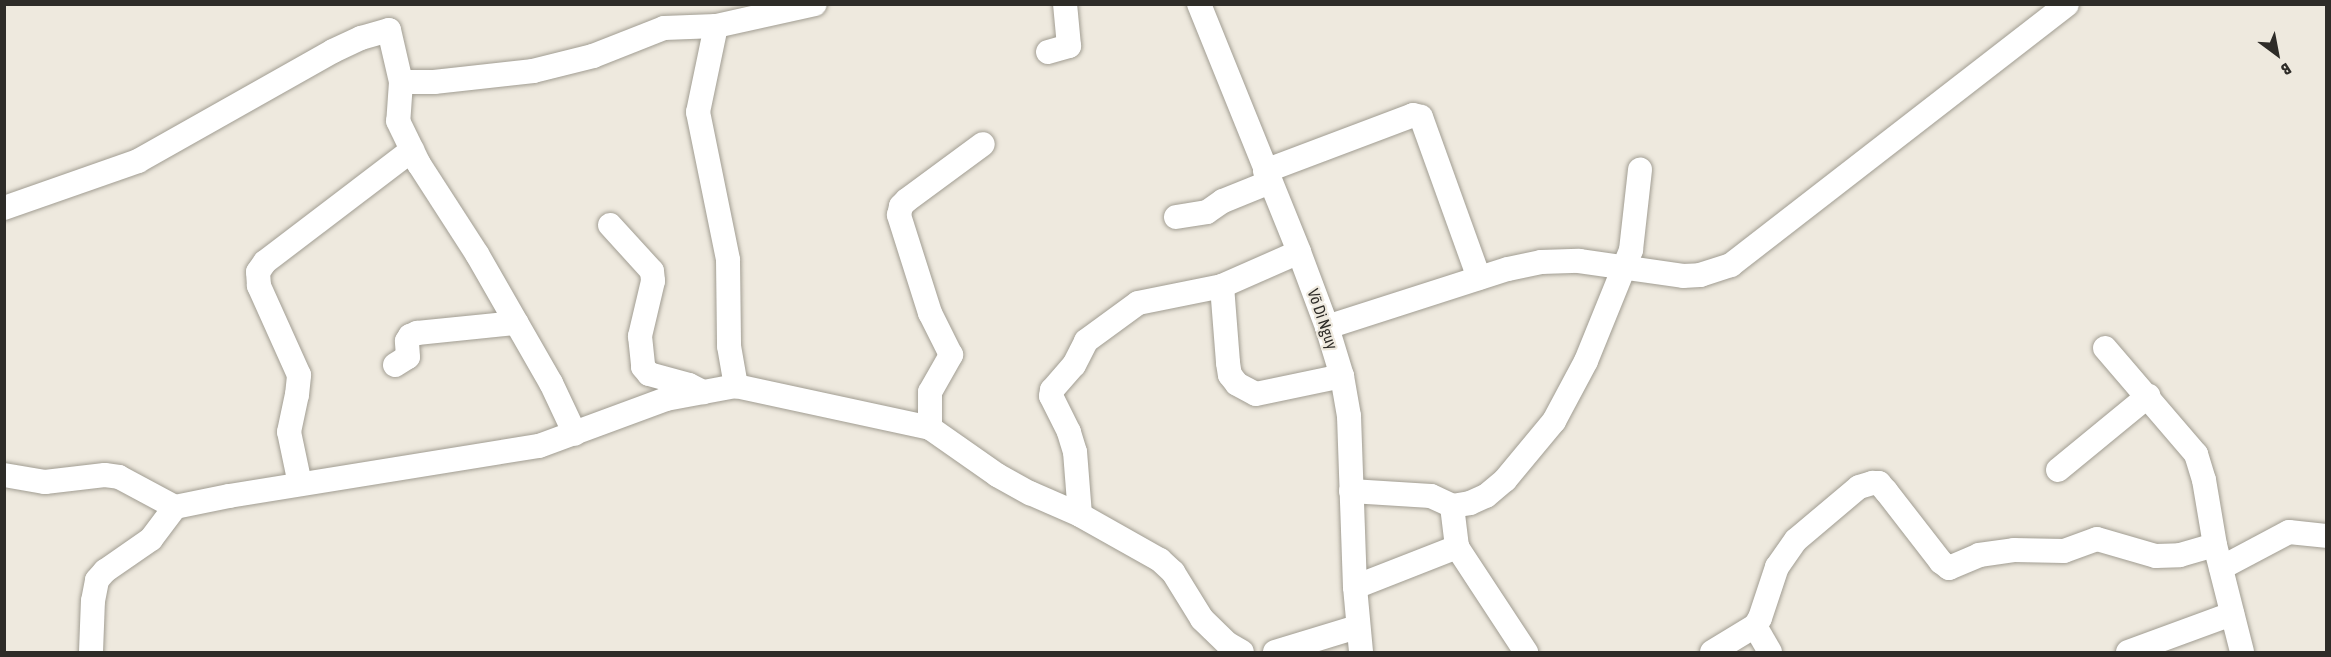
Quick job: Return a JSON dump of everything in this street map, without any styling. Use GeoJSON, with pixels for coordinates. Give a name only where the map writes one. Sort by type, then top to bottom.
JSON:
{"type":"FeatureCollection","features":[{"type":"Feature","properties":{"kind":"street"},"geometry":{"type":"LineString","coordinates":[[401,82],[434,82],[533,71],[593,56],[664,28],[716,26],[815,4]]}},
{"type":"Feature","properties":{"kind":"street"},"geometry":{"type":"LineString","coordinates":[[1048,52],[1069,46],[1065,4]]}},
{"type":"Feature","properties":{"kind":"street"},"geometry":{"type":"LineString","coordinates":[[1327,327],[1508,269],[1555,261],[1579,261],[1625,269],[1700,275],[1738,261],[2067,4]]}},
{"type":"Feature","properties":{"kind":"street","name":"Võ Di Nguy"},"geometry":{"type":"LineString","coordinates":[[1195,6],[1299,252],[1327,327],[1342,376],[1349,416],[1354,587],[1360,652]]}},
{"type":"Feature","properties":{"kind":"street"},"geometry":{"type":"LineString","coordinates":[[716,26],[698,112],[728,260],[729,346],[736,386]]}},
{"type":"Feature","properties":{"kind":"street"},"geometry":{"type":"LineString","coordinates":[[4,208],[138,161],[281,79],[362,38],[389,30],[401,82],[398,122],[412,150],[551,383],[575,434]]}},
{"type":"Feature","properties":{"kind":"street"},"geometry":{"type":"LineString","coordinates":[[1176,217],[1205,213],[1268,176],[1413,115],[1420,117],[1479,278]]}},
{"type":"Feature","properties":{"kind":"street"},"geometry":{"type":"LineString","coordinates":[[930,428],[930,392],[951,355],[930,313],[899,214],[908,200],[983,144]]}},
{"type":"Feature","properties":{"kind":"street"},"geometry":{"type":"LineString","coordinates":[[300,484],[289,432],[299,375],[259,286],[258,272],[265,262],[412,150]]}},
{"type":"Feature","properties":{"kind":"street"},"geometry":{"type":"LineString","coordinates":[[1351,491],[1431,496],[1452,506],[1470,503],[1486,496],[1505,480],[1554,421],[1586,361],[1631,250],[1640,170]]}},
{"type":"Feature","properties":{"kind":"street"},"geometry":{"type":"LineString","coordinates":[[610,225],[652,271],[653,281],[639,336],[642,367],[649,374],[689,385],[704,392]]}},
{"type":"Feature","properties":{"kind":"street"},"geometry":{"type":"LineString","coordinates":[[1080,515],[1075,452],[1069,432],[1052,401],[1052,390],[1074,365],[1091,336],[1126,310],[1154,298],[1222,286],[1299,252]]}},
{"type":"Feature","properties":{"kind":"street"},"geometry":{"type":"LineString","coordinates":[[1222,286],[1224,336],[1230,375],[1244,389],[1256,394],[1342,376]]}},
{"type":"Feature","properties":{"kind":"street"},"geometry":{"type":"LineString","coordinates":[[395,365],[409,355],[407,341],[410,336],[417,333],[516,323]]}},
{"type":"Feature","properties":{"kind":"street"},"geometry":{"type":"LineString","coordinates":[[2105,348],[2196,453],[2204,480],[2215,545],[2242,652]]}},
{"type":"Feature","properties":{"kind":"street"},"geometry":{"type":"LineString","coordinates":[[4,476],[45,482],[105,475],[119,477],[175,507],[300,484],[539,446],[666,399],[736,386],[930,428],[997,475],[1080,515],[1167,566],[1202,619],[1228,644],[1242,652]]}},
{"type":"Feature","properties":{"kind":"street"},"geometry":{"type":"LineString","coordinates":[[2058,470],[2148,396]]}},
{"type":"Feature","properties":{"kind":"street"},"geometry":{"type":"LineString","coordinates":[[1712,652],[1755,626],[1760,618],[1771,580],[1788,548],[1859,487],[1872,483],[1878,483],[1886,490],[1941,562],[1949,568],[1979,555],[2014,550],[2064,551],[2097,539],[2156,556],[2180,555],[2215,545]]}},
{"type":"Feature","properties":{"kind":"street"},"geometry":{"type":"LineString","coordinates":[[1452,506],[1457,547],[1526,652]]}},
{"type":"Feature","properties":{"kind":"street"},"geometry":{"type":"LineString","coordinates":[[91,652],[93,601],[97,580],[105,571],[151,539],[175,507]]}},
{"type":"Feature","properties":{"kind":"street"},"geometry":{"type":"LineString","coordinates":[[2221,568],[2289,532],[2326,536]]}},
{"type":"Feature","properties":{"kind":"street"},"geometry":{"type":"LineString","coordinates":[[1354,587],[1457,547]]}},
{"type":"Feature","properties":{"kind":"street"},"geometry":{"type":"LineString","coordinates":[[2128,652],[2232,614]]}},
{"type":"Feature","properties":{"kind":"street"},"geometry":{"type":"LineString","coordinates":[[1755,626],[1770,652]]}},
{"type":"Feature","properties":{"kind":"street"},"geometry":{"type":"LineString","coordinates":[[1275,652],[1357,627]]}}]}
